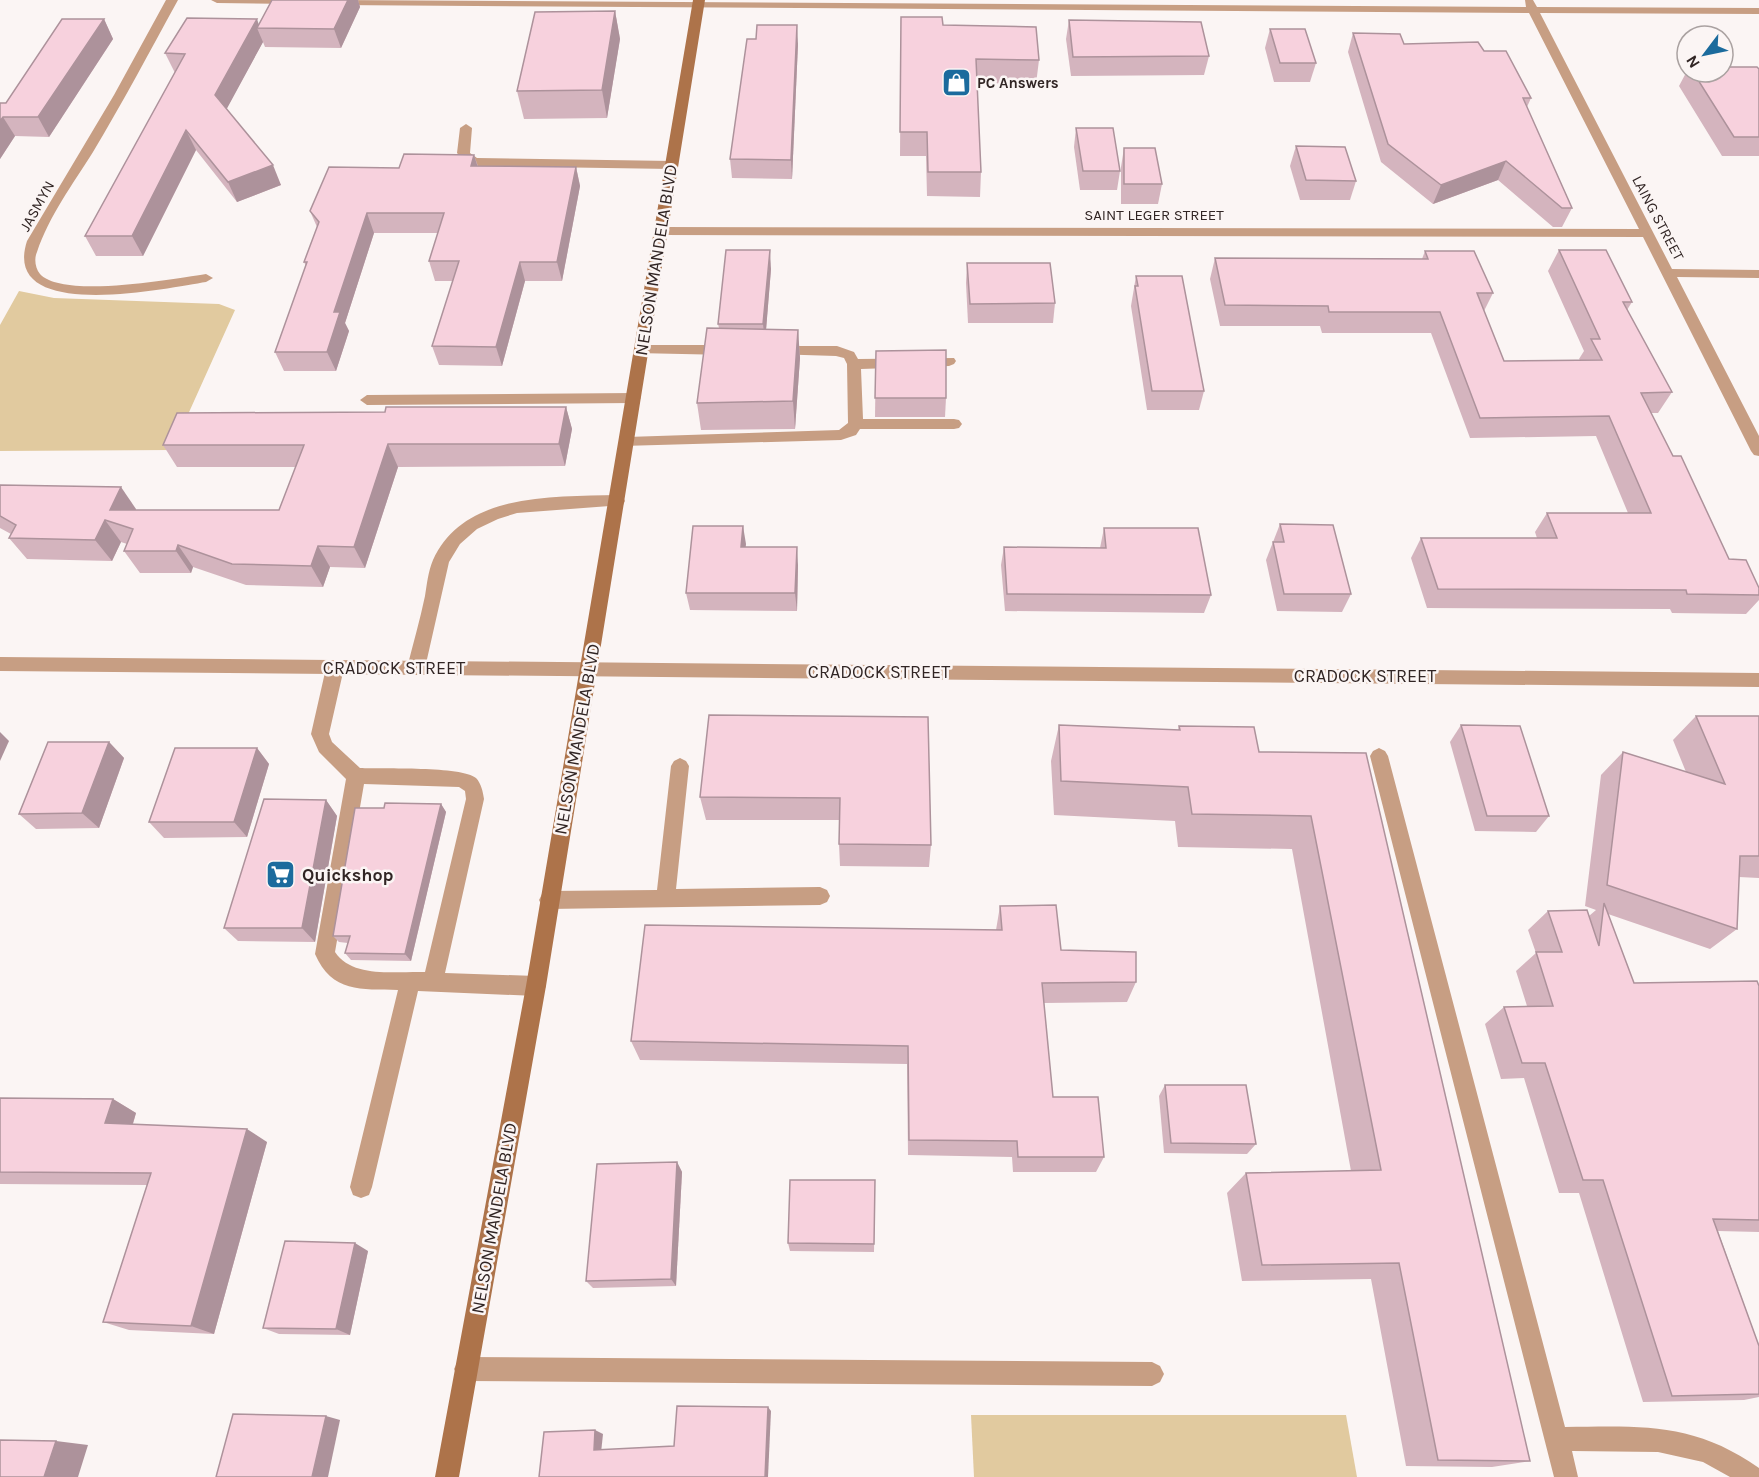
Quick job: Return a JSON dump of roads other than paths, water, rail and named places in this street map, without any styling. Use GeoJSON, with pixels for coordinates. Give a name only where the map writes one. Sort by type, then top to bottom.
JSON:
{"type":"FeatureCollection","features":[{"type":"Feature","properties":{"kind":"street","name":"JASMYN"},"geometry":{"type":"LineString","coordinates":[[172,0],[129,82],[54,206],[28,256],[30,272],[38,280],[66,289],[123,290],[206,278]]}},
{"type":"Feature","properties":{"kind":"street"},"geometry":{"type":"LineString","coordinates":[[217,0],[1530,5],[1759,10]]}},
{"type":"Feature","properties":{"kind":"street","name":"NELSON MANDELA BLVD"},"geometry":{"type":"LineString","coordinates":[[447,1477],[536,986],[699,3]]}},
{"type":"Feature","properties":{"kind":"street","name":"LAING STREET"},"geometry":{"type":"LineString","coordinates":[[1530,5],[1759,451]]}},
{"type":"Feature","properties":{"kind":"street"},"geometry":{"type":"LineString","coordinates":[[466,128],[462,146],[463,153],[469,160],[475,162],[672,165]]}},
{"type":"Feature","properties":{"kind":"street","name":"SAINT LEGER STREET"},"geometry":{"type":"LineString","coordinates":[[661,231],[1647,233]]}},
{"type":"Feature","properties":{"kind":"street"},"geometry":{"type":"LineString","coordinates":[[1668,273],[1759,274]]}},
{"type":"Feature","properties":{"kind":"street"},"geometry":{"type":"LineString","coordinates":[[627,442],[841,435],[850,431],[856,424],[854,364],[849,355],[837,351],[641,350]]}},
{"type":"Feature","properties":{"kind":"street"},"geometry":{"type":"LineString","coordinates":[[854,364],[950,362]]}},
{"type":"Feature","properties":{"kind":"street"},"geometry":{"type":"LineString","coordinates":[[367,400],[634,398]]}},
{"type":"Feature","properties":{"kind":"street"},"geometry":{"type":"LineString","coordinates":[[856,424],[954,424]]}},
{"type":"Feature","properties":{"kind":"street"},"geometry":{"type":"LineString","coordinates":[[416,668],[441,562],[454,538],[472,523],[505,511],[536,504],[617,501]]}},
{"type":"Feature","properties":{"kind":"street","name":"CRADOCK STREET"},"geometry":{"type":"LineString","coordinates":[[0,664],[1759,680]]}},
{"type":"Feature","properties":{"kind":"street"},"geometry":{"type":"LineString","coordinates":[[335,668],[320,734],[325,747],[356,776],[460,779],[469,782],[474,788],[475,799],[433,983]]}},
{"type":"Feature","properties":{"kind":"street"},"geometry":{"type":"LineString","coordinates":[[1379,756],[1566,1477]]}},
{"type":"Feature","properties":{"kind":"street"},"geometry":{"type":"LineString","coordinates":[[666,896],[680,766]]}},
{"type":"Feature","properties":{"kind":"street"},"geometry":{"type":"LineString","coordinates":[[356,776],[325,954],[334,968],[352,979],[536,986]]}},
{"type":"Feature","properties":{"kind":"street"},"geometry":{"type":"LineString","coordinates":[[549,900],[666,896],[820,896]]}},
{"type":"Feature","properties":{"kind":"street"},"geometry":{"type":"LineString","coordinates":[[361,1187],[410,982]]}},
{"type":"Feature","properties":{"kind":"street"},"geometry":{"type":"LineString","coordinates":[[466,1369],[1152,1374]]}},
{"type":"Feature","properties":{"kind":"street"},"geometry":{"type":"LineString","coordinates":[[1556,1439],[1657,1439],[1681,1442],[1716,1453],[1751,1477]]}},
{"type":"Feature","properties":{"kind":"place","name":"PC Answers"},"geometry":{"type":"Point","coordinates":[956,83]}},
{"type":"Feature","properties":{"kind":"place","name":"Quickshop"},"geometry":{"type":"Point","coordinates":[281,875]}}]}
